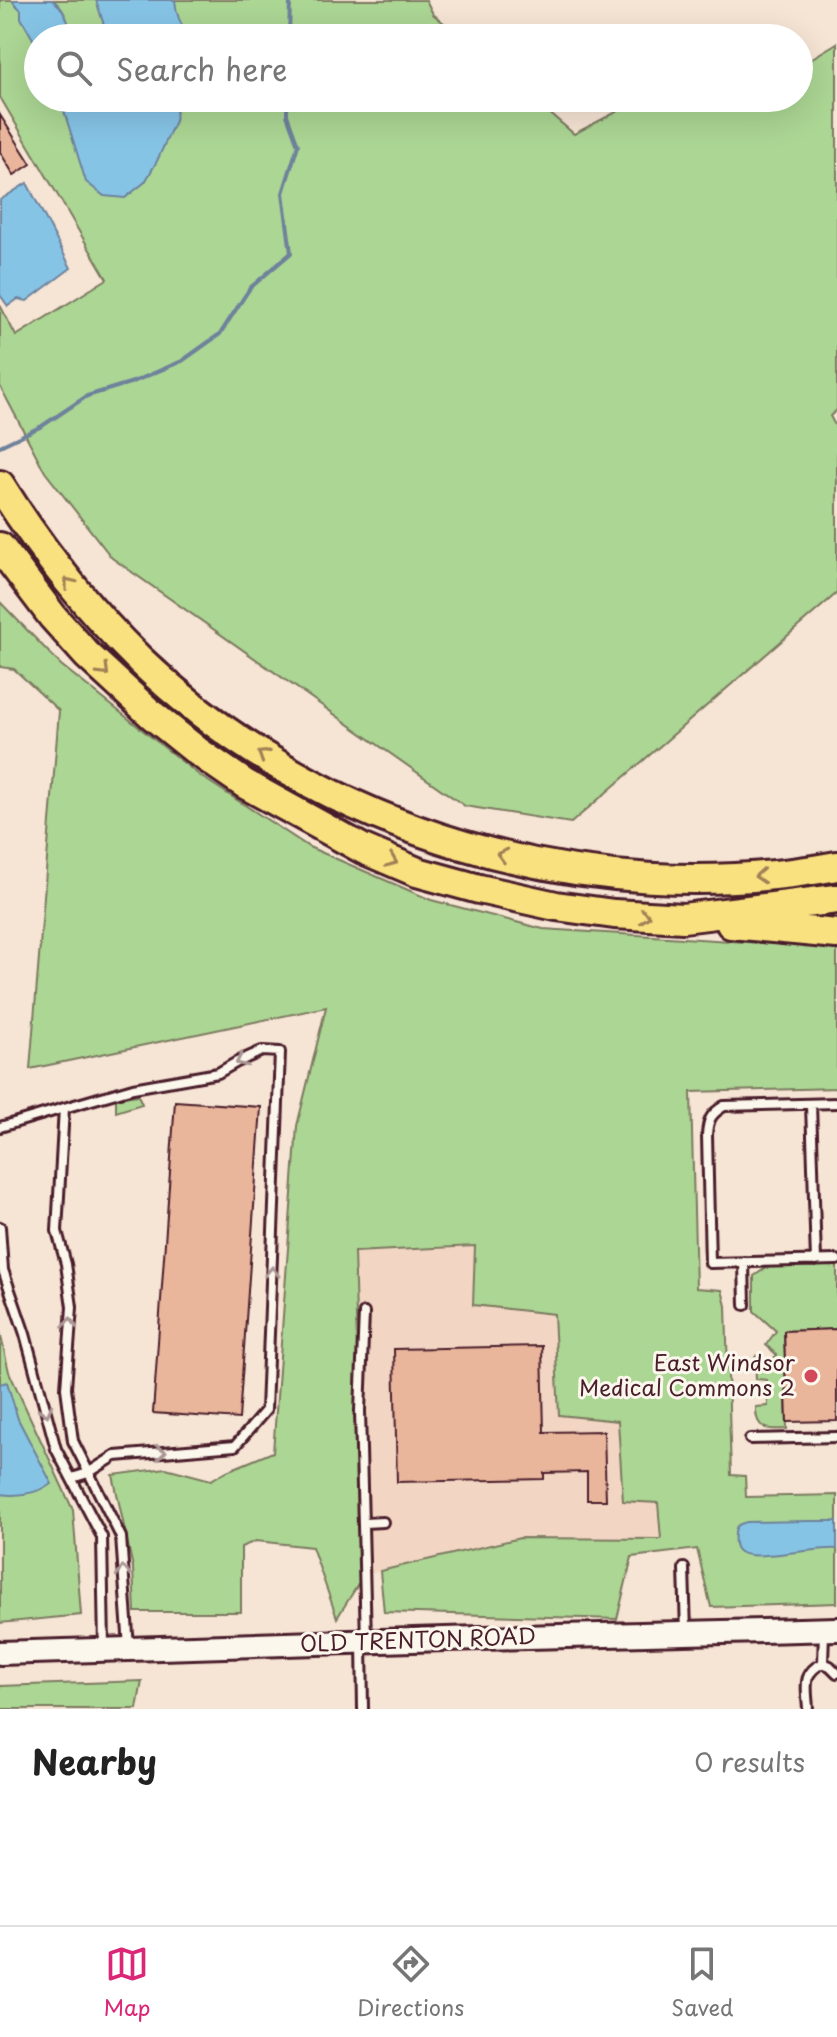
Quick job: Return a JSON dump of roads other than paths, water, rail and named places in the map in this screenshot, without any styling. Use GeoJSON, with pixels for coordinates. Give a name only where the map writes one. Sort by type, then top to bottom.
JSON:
{"type":"FeatureCollection","features":[{"type":"Feature","properties":{"kind":"highway"},"geometry":{"type":"LineString","coordinates":[[0,485],[69,584],[152,670],[228,732],[275,763],[375,814],[427,834],[508,857],[605,874],[717,878],[837,866]]}},
{"type":"Feature","properties":{"kind":"highway"},"geometry":{"type":"LineString","coordinates":[[0,547],[70,636],[151,714],[245,784],[363,849],[417,872],[556,906],[837,934]]}},
{"type":"Feature","properties":{"kind":"highway"},"geometry":{"type":"LineString","coordinates":[[683,918],[837,899]]}},
{"type":"Feature","properties":{"kind":"main road","name":"OLD TRENTON ROAD"},"geometry":{"type":"LineString","coordinates":[[0,1653],[830,1630]]}},
{"type":"Feature","properties":{"kind":"lane"},"geometry":{"type":"LineString","coordinates":[[0,1127],[151,1084],[218,1073],[262,1051],[280,1052],[266,1410],[235,1446],[115,1456],[88,1473],[72,1478]]}},
{"type":"Feature","properties":{"kind":"lane"},"geometry":{"type":"LineString","coordinates":[[837,1103],[724,1106],[713,1112],[708,1120],[710,1263],[837,1260]]}},
{"type":"Feature","properties":{"kind":"lane"},"geometry":{"type":"LineString","coordinates":[[811,1104],[816,1261]]}},
{"type":"Feature","properties":{"kind":"lane"},"geometry":{"type":"LineString","coordinates":[[64,1108],[57,1231],[66,1264],[72,1307],[66,1388],[73,1441],[121,1537],[129,1649]]}},
{"type":"Feature","properties":{"kind":"lane"},"geometry":{"type":"LineString","coordinates":[[0,1227],[3,1270],[25,1334],[56,1449],[102,1537],[104,1650]]}},
{"type":"Feature","properties":{"kind":"lane"},"geometry":{"type":"LineString","coordinates":[[744,1262],[745,1305]]}},
{"type":"Feature","properties":{"kind":"lane"},"geometry":{"type":"LineString","coordinates":[[363,1709],[364,1523],[360,1411],[364,1313]]}},
{"type":"Feature","properties":{"kind":"lane"},"geometry":{"type":"LineString","coordinates":[[750,1439],[837,1437]]}},
{"type":"Feature","properties":{"kind":"lane"},"geometry":{"type":"LineString","coordinates":[[364,1523],[383,1522]]}},
{"type":"Feature","properties":{"kind":"lane"},"geometry":{"type":"LineString","coordinates":[[684,1568],[686,1633]]}},
{"type":"Feature","properties":{"kind":"lane"},"geometry":{"type":"LineString","coordinates":[[808,1709],[807,1678],[810,1671],[823,1663],[830,1630]]}},
{"type":"Feature","properties":{"kind":"lane"},"geometry":{"type":"LineString","coordinates":[[823,1663],[837,1673]]}},
{"type":"Feature","properties":{"kind":"water"},"geometry":{"type":"Polygon","coordinates":[[[52,0],[69,24],[24,24],[21,10],[13,2],[52,0]]]}},
{"type":"Feature","properties":{"kind":"water"},"geometry":{"type":"Polygon","coordinates":[[[96,0],[175,0],[182,24],[104,24],[96,0]]]}},
{"type":"Feature","properties":{"kind":"water"},"geometry":{"type":"Polygon","coordinates":[[[64,112],[176,112],[175,121],[145,182],[125,198],[104,196],[86,182],[64,112]]]}},
{"type":"Feature","properties":{"kind":"water"},"geometry":{"type":"Polygon","coordinates":[[[27,183],[71,268],[27,301],[18,299],[8,306],[0,295],[0,200],[27,183]]]}},
{"type":"Feature","properties":{"kind":"water"},"geometry":{"type":"Polygon","coordinates":[[[7,1382],[18,1419],[52,1484],[27,1494],[0,1494],[0,1384],[7,1382]]]}},
{"type":"Feature","properties":{"kind":"water"},"geometry":{"type":"Polygon","coordinates":[[[837,1521],[837,1549],[747,1555],[736,1546],[736,1529],[742,1523],[837,1521]]]}},
{"type":"Feature","properties":{"kind":"waterway"},"geometry":{"type":"LineString","coordinates":[[289,24],[290,0]]}},
{"type":"Feature","properties":{"kind":"waterway"},"geometry":{"type":"LineString","coordinates":[[0,446],[42,426],[87,396],[133,382],[182,361],[220,334],[250,288],[291,253],[283,193],[298,145],[287,112]]}},
{"type":"Feature","properties":{"kind":"place","name":"East Windsor Medical Commons 2"},"geometry":{"type":"Point","coordinates":[811,1376]}}]}
